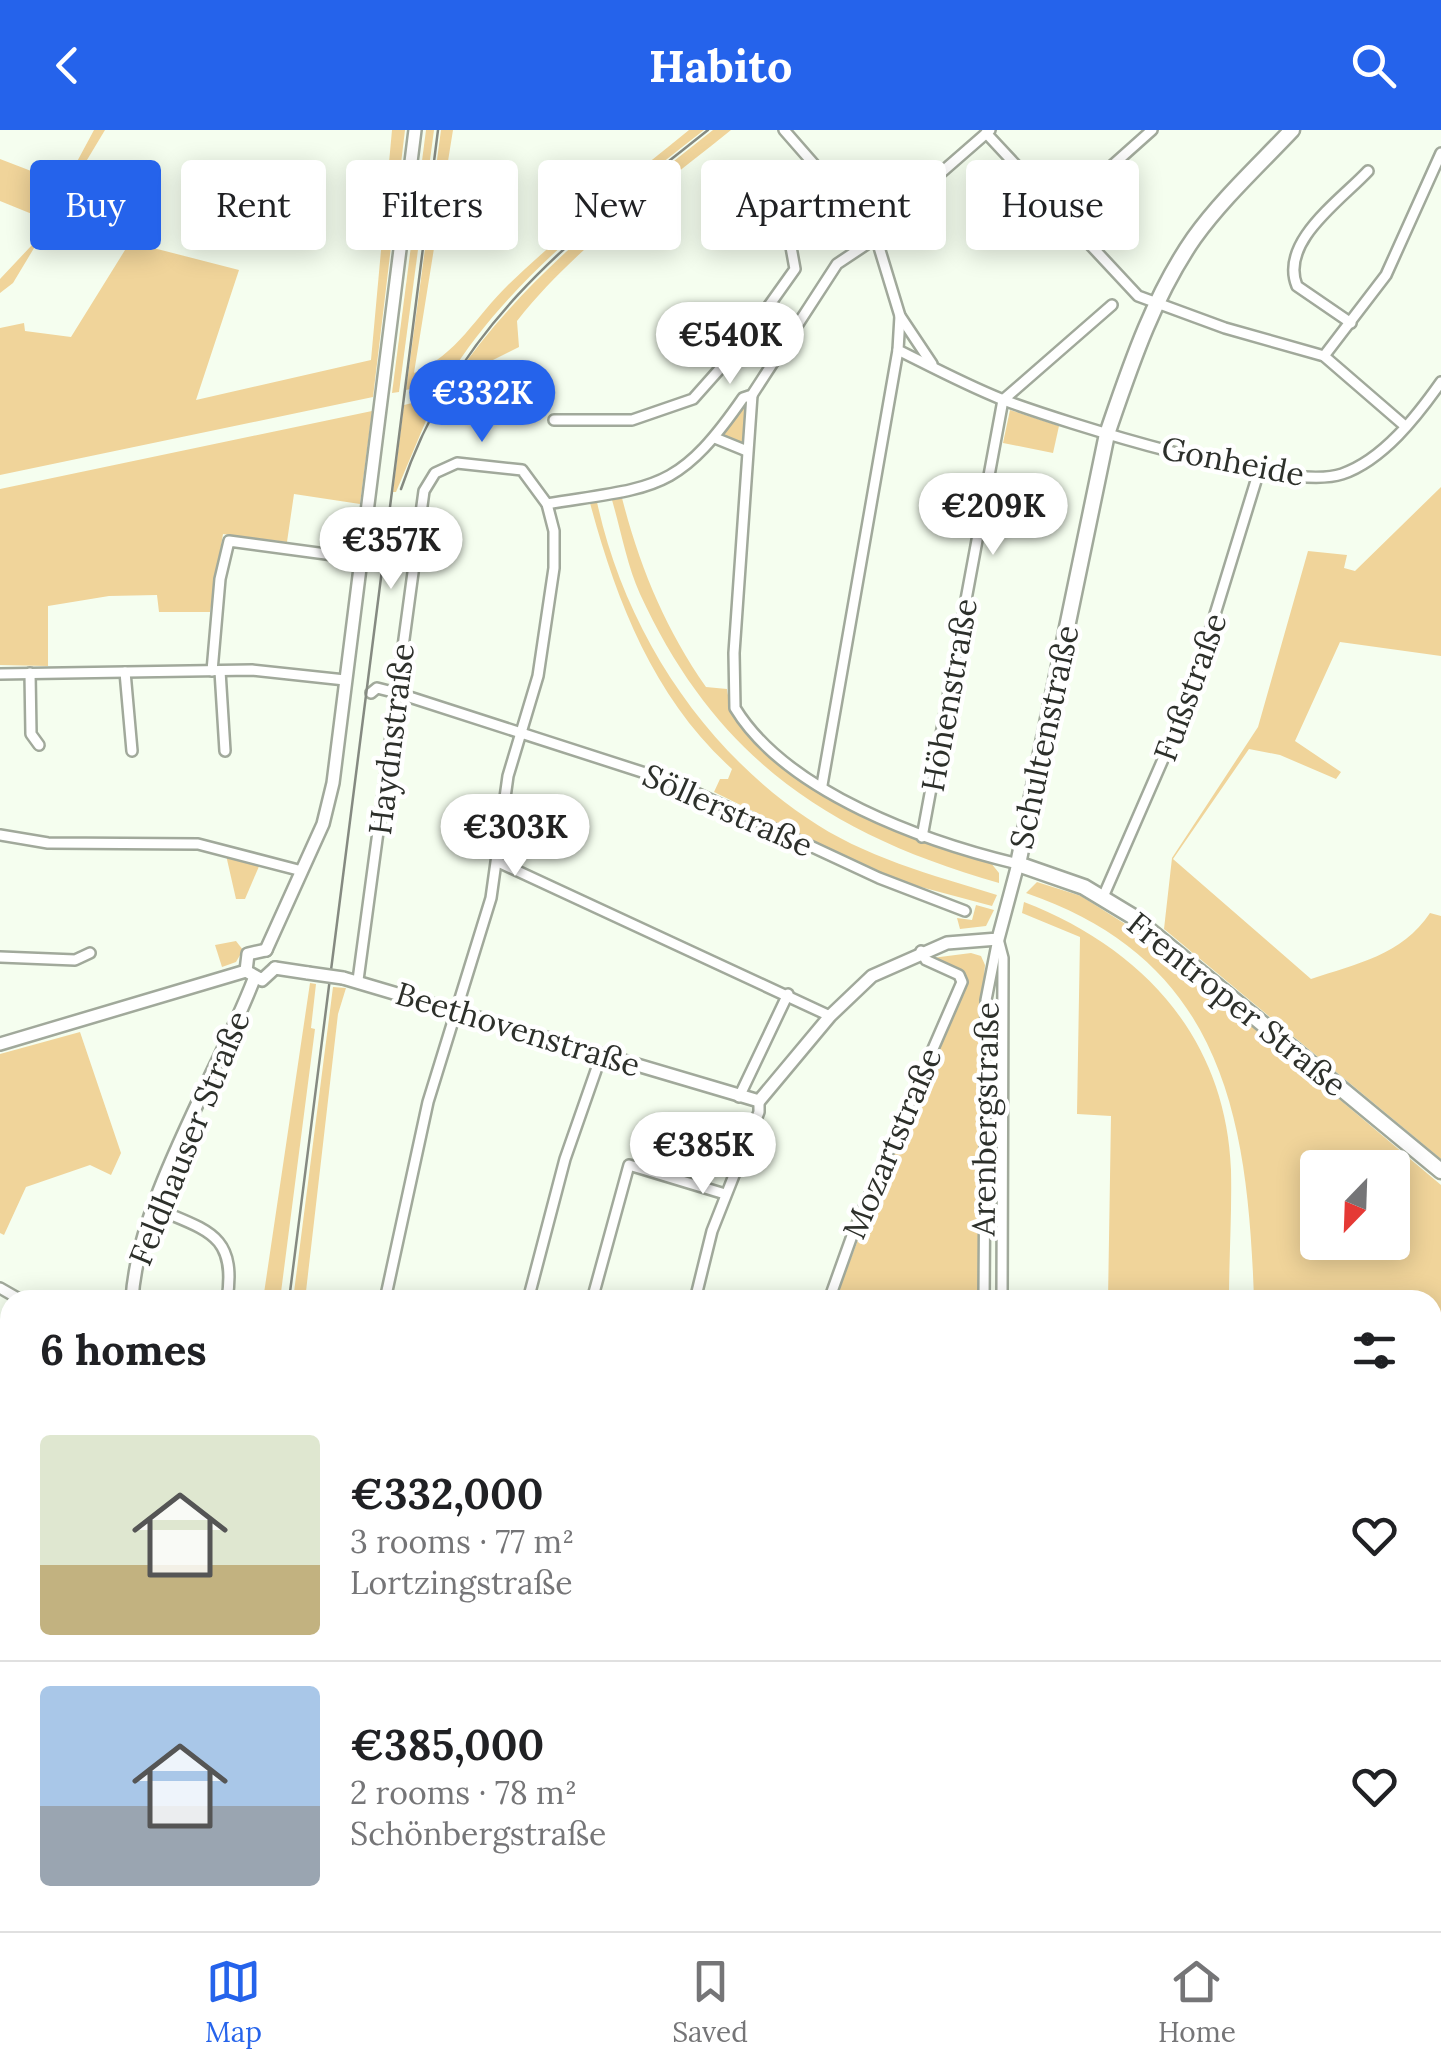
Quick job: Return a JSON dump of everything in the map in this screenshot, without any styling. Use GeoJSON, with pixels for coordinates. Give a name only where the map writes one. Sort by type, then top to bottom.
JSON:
{"type":"FeatureCollection","features":[{"type":"Feature","properties":{"kind":"main road","name":"Schultenstraße"},"geometry":{"type":"LineString","coordinates":[[1016,871],[1107,434],[1157,305],[1202,229],[1292,130]]}},
{"type":"Feature","properties":{"kind":"main road","name":"Frentroper Straße"},"geometry":{"type":"LineString","coordinates":[[1016,871],[1054,874],[1105,892],[1441,1172]]}},
{"type":"Feature","properties":{"kind":"street"},"geometry":{"type":"LineString","coordinates":[[266,950],[328,806],[415,130]]}},
{"type":"Feature","properties":{"kind":"street"},"geometry":{"type":"LineString","coordinates":[[784,130],[808,160]]}},
{"type":"Feature","properties":{"kind":"street"},"geometry":{"type":"LineString","coordinates":[[1118,160],[1152,130]]}},
{"type":"Feature","properties":{"kind":"street"},"geometry":{"type":"LineString","coordinates":[[946,169],[988,131],[1013,160]]}},
{"type":"Feature","properties":{"kind":"street"},"geometry":{"type":"LineString","coordinates":[[1324,356],[1351,323],[1405,239],[1441,153]]}},
{"type":"Feature","properties":{"kind":"street"},"geometry":{"type":"LineString","coordinates":[[1351,323],[1298,286],[1294,260],[1302,240],[1368,171]]}},
{"type":"Feature","properties":{"kind":"street"},"geometry":{"type":"LineString","coordinates":[[554,420],[632,420],[704,392],[795,269],[792,250]]}},
{"type":"Feature","properties":{"kind":"street"},"geometry":{"type":"LineString","coordinates":[[855,250],[837,264],[752,395],[733,702],[742,719],[765,742],[856,807],[922,837],[1016,871]]}},
{"type":"Feature","properties":{"kind":"street"},"geometry":{"type":"LineString","coordinates":[[880,250],[900,316],[934,368]]}},
{"type":"Feature","properties":{"kind":"street"},"geometry":{"type":"LineString","coordinates":[[1093,250],[1120,281],[1157,305],[1324,356],[1403,428]]}},
{"type":"Feature","properties":{"kind":"street"},"geometry":{"type":"LineString","coordinates":[[1002,400],[1112,304]]}},
{"type":"Feature","properties":{"kind":"street"},"geometry":{"type":"LineString","coordinates":[[822,786],[898,350],[900,316]]}},
{"type":"Feature","properties":{"kind":"street","name":"Gonheide"},"geometry":{"type":"LineString","coordinates":[[898,350],[1002,400],[1107,434],[1260,471],[1338,476],[1368,461],[1403,428],[1441,382]]}},
{"type":"Feature","properties":{"kind":"street"},"geometry":{"type":"LineString","coordinates":[[386,1290],[428,1102],[498,862],[508,776],[549,620],[554,531],[548,504],[622,491],[674,476],[715,438],[743,398],[752,395]]}},
{"type":"Feature","properties":{"kind":"street","name":"Höhenstraße"},"geometry":{"type":"LineString","coordinates":[[922,837],[1002,400]]}},
{"type":"Feature","properties":{"kind":"street"},"geometry":{"type":"LineString","coordinates":[[715,438],[747,451]]}},
{"type":"Feature","properties":{"kind":"street","name":"Haydnstraße"},"geometry":{"type":"LineString","coordinates":[[358,980],[422,496],[434,473],[457,462],[522,470],[548,504]]}},
{"type":"Feature","properties":{"kind":"street","name":"Fußstraße"},"geometry":{"type":"LineString","coordinates":[[1105,892],[1188,702],[1260,471]]}},
{"type":"Feature","properties":{"kind":"street"},"geometry":{"type":"LineString","coordinates":[[225,751],[216,671],[220,579],[229,542],[362,559]]}},
{"type":"Feature","properties":{"kind":"street"},"geometry":{"type":"LineString","coordinates":[[0,674],[216,671],[345,680]]}},
{"type":"Feature","properties":{"kind":"street"},"geometry":{"type":"LineString","coordinates":[[126,672],[132,751]]}},
{"type":"Feature","properties":{"kind":"street"},"geometry":{"type":"LineString","coordinates":[[30,673],[30,734],[40,744]]}},
{"type":"Feature","properties":{"kind":"street","name":"Söllerstraße"},"geometry":{"type":"LineString","coordinates":[[371,692],[377,688],[397,693],[673,782],[879,878],[965,911]]}},
{"type":"Feature","properties":{"kind":"street"},"geometry":{"type":"LineString","coordinates":[[0,835],[67,844],[198,844],[302,871]]}},
{"type":"Feature","properties":{"kind":"street"},"geometry":{"type":"LineString","coordinates":[[498,862],[830,1016]]}},
{"type":"Feature","properties":{"kind":"street","name":"Arenbergstraße"},"geometry":{"type":"LineString","coordinates":[[984,1290],[986,1000],[1016,871]]}},
{"type":"Feature","properties":{"kind":"street"},"geometry":{"type":"LineString","coordinates":[[698,1290],[725,1194],[759,1112],[759,1101],[830,1016],[872,976],[920,952],[948,943],[998,939]]}},
{"type":"Feature","properties":{"kind":"street","name":"Arenbergstraße"},"geometry":{"type":"LineString","coordinates":[[998,939],[1004,958],[1002,1290]]}},
{"type":"Feature","properties":{"kind":"street"},"geometry":{"type":"LineString","coordinates":[[0,1044],[250,975],[266,978],[275,968],[274,958],[266,950]]}},
{"type":"Feature","properties":{"kind":"street"},"geometry":{"type":"LineString","coordinates":[[250,975],[248,954],[266,950]]}},
{"type":"Feature","properties":{"kind":"street","name":"Mozartstraße"},"geometry":{"type":"LineString","coordinates":[[833,1290],[853,1233],[962,982],[960,975],[926,960],[920,952]]}},
{"type":"Feature","properties":{"kind":"street"},"geometry":{"type":"LineString","coordinates":[[0,957],[74,960],[90,954]]}},
{"type":"Feature","properties":{"kind":"street","name":"Beethovenstraße"},"geometry":{"type":"LineString","coordinates":[[275,968],[358,980],[759,1101]]}},
{"type":"Feature","properties":{"kind":"street","name":"Feldhauser Straße"},"geometry":{"type":"LineString","coordinates":[[133,1290],[155,1208],[250,975]]}},
{"type":"Feature","properties":{"kind":"street"},"geometry":{"type":"LineString","coordinates":[[739,1098],[788,994]]}},
{"type":"Feature","properties":{"kind":"street"},"geometry":{"type":"LineString","coordinates":[[531,1290],[564,1159],[600,1056]]}},
{"type":"Feature","properties":{"kind":"street"},"geometry":{"type":"LineString","coordinates":[[595,1290],[629,1165],[634,1162],[725,1194]]}},
{"type":"Feature","properties":{"kind":"street"},"geometry":{"type":"LineString","coordinates":[[155,1208],[205,1230],[223,1244],[230,1265],[228,1290]]}},
{"type":"Feature","properties":{"kind":"shaded area"},"geometry":{"type":"Polygon","coordinates":[[[94,130],[105,130],[87,160],[78,160],[94,130]]]}},
{"type":"Feature","properties":{"kind":"shaded area"},"geometry":{"type":"Polygon","coordinates":[[[392,130],[405,130],[401,160],[389,160],[392,130]]]}},
{"type":"Feature","properties":{"kind":"shaded area"},"geometry":{"type":"Polygon","coordinates":[[[426,130],[434,130],[430,160],[422,160],[426,130]]]}},
{"type":"Feature","properties":{"kind":"shaded area"},"geometry":{"type":"Polygon","coordinates":[[[441,130],[453,130],[448,160],[437,160],[441,130]]]}},
{"type":"Feature","properties":{"kind":"shaded area"},"geometry":{"type":"Polygon","coordinates":[[[689,130],[704,130],[667,160],[653,160],[689,130]]]}},
{"type":"Feature","properties":{"kind":"shaded area"},"geometry":{"type":"Polygon","coordinates":[[[713,130],[731,130],[681,170],[681,160],[676,160],[713,130]]]}},
{"type":"Feature","properties":{"kind":"shaded area"},"geometry":{"type":"Polygon","coordinates":[[[0,159],[30,171],[30,213],[0,201],[0,159]]]}},
{"type":"Feature","properties":{"kind":"shaded area"},"geometry":{"type":"Polygon","coordinates":[[[30,247],[33,250],[13,283],[0,293],[0,279],[30,247]]]}},
{"type":"Feature","properties":{"kind":"shaded area"},"geometry":{"type":"Polygon","coordinates":[[[125,250],[161,250],[239,270],[196,400],[371,360],[381,250],[391,250],[373,397],[0,475],[0,328],[24,323],[25,331],[71,337],[125,250]]]}},
{"type":"Feature","properties":{"kind":"shaded area"},"geometry":{"type":"Polygon","coordinates":[[[410,250],[418,250],[399,392],[392,393],[410,250]]]}},
{"type":"Feature","properties":{"kind":"shaded area"},"geometry":{"type":"Polygon","coordinates":[[[425,250],[434,250],[414,373],[454,345],[508,285],[546,250],[558,250],[500,308],[446,381],[406,390],[425,250]]]}},
{"type":"Feature","properties":{"kind":"shaded area"},"geometry":{"type":"Polygon","coordinates":[[[568,250],[585,250],[517,321],[519,347],[453,380],[480,343],[568,250]]]}},
{"type":"Feature","properties":{"kind":"shaded area"},"geometry":{"type":"Polygon","coordinates":[[[436,397],[396,492],[393,492],[404,405],[436,397]]]}},
{"type":"Feature","properties":{"kind":"shaded area"},"geometry":{"type":"Polygon","coordinates":[[[745,402],[749,402],[745,442],[740,445],[722,435],[745,402]]]}},
{"type":"Feature","properties":{"kind":"shaded area"},"geometry":{"type":"Polygon","coordinates":[[[1010,410],[1059,426],[1053,453],[1003,443],[1010,410]]]}},
{"type":"Feature","properties":{"kind":"shaded area"},"geometry":{"type":"Polygon","coordinates":[[[372,411],[360,504],[294,494],[287,542],[223,534],[210,612],[159,612],[157,595],[109,596],[48,606],[48,666],[0,665],[0,489],[372,411]]]}},
{"type":"Feature","properties":{"kind":"shaded area"},"geometry":{"type":"Polygon","coordinates":[[[1441,487],[1441,656],[1340,642],[1295,741],[1341,772],[1336,779],[1280,755],[1249,749],[1173,859],[1311,979],[1377,956],[1406,939],[1430,913],[1441,916],[1441,1159],[1164,929],[1172,858],[1258,727],[1308,551],[1347,555],[1344,568],[1355,571],[1441,487]]]}},
{"type":"Feature","properties":{"kind":"shaded area"},"geometry":{"type":"Polygon","coordinates":[[[622,498],[637,549],[666,620],[706,687],[727,689],[748,732],[769,753],[822,792],[895,831],[991,863],[999,873],[999,883],[882,840],[831,814],[784,782],[742,745],[704,702],[670,652],[640,594],[612,500],[622,498]]]}},
{"type":"Feature","properties":{"kind":"shaded area"},"geometry":{"type":"Polygon","coordinates":[[[597,502],[609,549],[647,638],[672,680],[733,756],[768,789],[829,832],[899,864],[997,895],[992,906],[891,879],[714,792],[720,779],[728,779],[732,769],[681,712],[642,647],[601,540],[590,503],[597,502]]]}},
{"type":"Feature","properties":{"kind":"shaded area"},"geometry":{"type":"Polygon","coordinates":[[[226,855],[260,864],[245,899],[236,899],[226,855]]]}},
{"type":"Feature","properties":{"kind":"shaded area"},"geometry":{"type":"Polygon","coordinates":[[[1037,882],[1081,896],[1152,941],[1400,1150],[1300,1150],[1300,1260],[1410,1260],[1410,1159],[1441,1185],[1441,1290],[1254,1290],[1251,1232],[1231,1108],[1211,1052],[1183,1002],[1143,959],[1092,922],[1026,893],[1037,882]]]}},
{"type":"Feature","properties":{"kind":"shaded area"},"geometry":{"type":"Polygon","coordinates":[[[1024,902],[1105,944],[1170,1003],[1194,1039],[1213,1078],[1225,1122],[1231,1170],[1229,1290],[1108,1290],[1111,1116],[1077,1114],[1080,937],[1022,913],[1024,902]]]}},
{"type":"Feature","properties":{"kind":"shaded area"},"geometry":{"type":"Polygon","coordinates":[[[976,905],[994,910],[986,926],[960,929],[957,918],[972,920],[976,905]]]}},
{"type":"Feature","properties":{"kind":"shaded area"},"geometry":{"type":"Polygon","coordinates":[[[236,941],[243,950],[236,962],[222,967],[215,945],[236,941]]]}},
{"type":"Feature","properties":{"kind":"shaded area"},"geometry":{"type":"Polygon","coordinates":[[[971,953],[981,956],[985,965],[979,1039],[978,1290],[839,1290],[889,1159],[966,982],[965,973],[932,958],[971,953]]]}},
{"type":"Feature","properties":{"kind":"shaded area"},"geometry":{"type":"Polygon","coordinates":[[[310,983],[316,984],[311,1028],[315,1029],[281,1290],[264,1290],[310,983]]]}},
{"type":"Feature","properties":{"kind":"shaded area"},"geometry":{"type":"Polygon","coordinates":[[[333,987],[346,988],[338,1014],[306,1290],[294,1290],[333,987]]]}},
{"type":"Feature","properties":{"kind":"shaded area"},"geometry":{"type":"Polygon","coordinates":[[[80,1032],[121,1153],[111,1175],[90,1165],[26,1187],[4,1235],[0,1233],[0,1054],[80,1032]]]}},
{"type":"Feature","properties":{"kind":"railway"},"geometry":{"type":"LineString","coordinates":[[290,1290],[438,130]]}},
{"type":"Feature","properties":{"kind":"railway"},"geometry":{"type":"LineString","coordinates":[[401,489],[425,430],[454,377],[488,330],[568,246],[708,130]]}}]}
